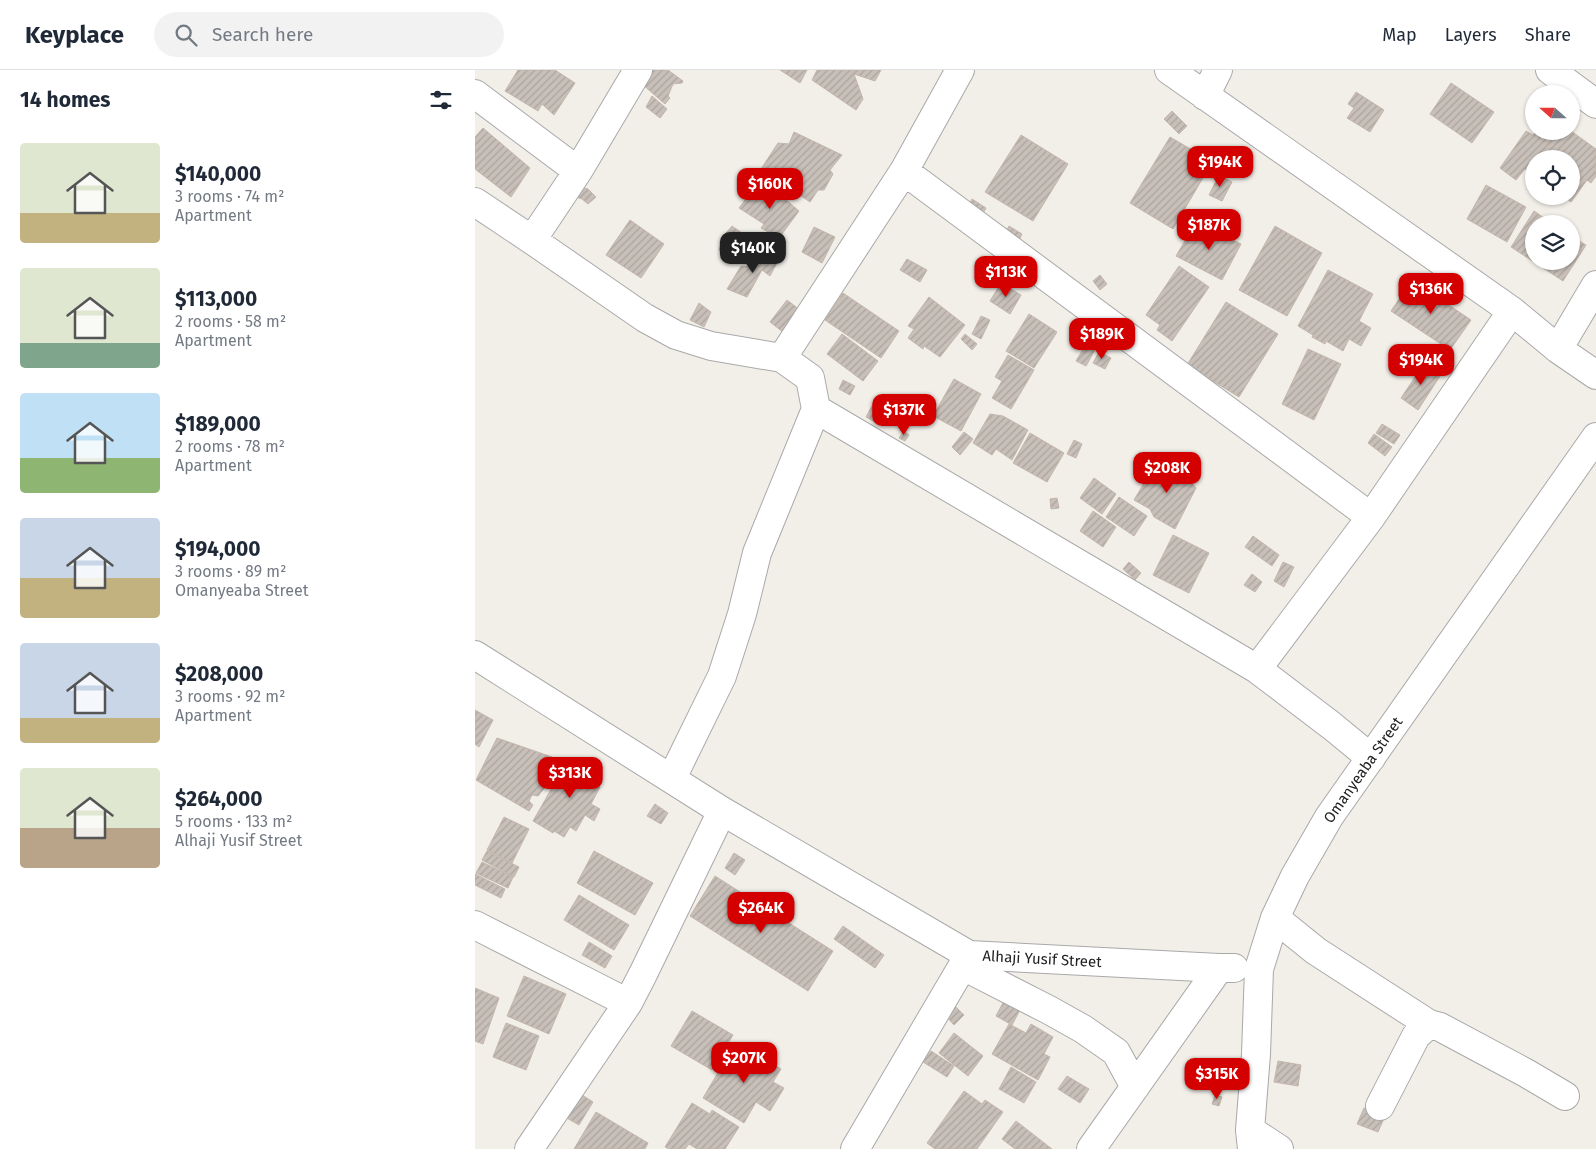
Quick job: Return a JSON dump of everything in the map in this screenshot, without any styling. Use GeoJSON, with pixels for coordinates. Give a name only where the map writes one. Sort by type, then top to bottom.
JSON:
{"type":"FeatureCollection","features":[{"type":"Feature","properties":{"kind":"street"},"geometry":{"type":"LineString","coordinates":[[532,240],[578,172],[637,70]]}},
{"type":"Feature","properties":{"kind":"street"},"geometry":{"type":"LineString","coordinates":[[782,358],[904,171],[960,70]]}},
{"type":"Feature","properties":{"kind":"street"},"geometry":{"type":"LineString","coordinates":[[1169,70],[1512,312],[1558,349],[1596,375]]}},
{"type":"Feature","properties":{"kind":"street"},"geometry":{"type":"LineString","coordinates":[[1205,96],[1218,70]]}},
{"type":"Feature","properties":{"kind":"street"},"geometry":{"type":"LineString","coordinates":[[1550,70],[1596,104]]}},
{"type":"Feature","properties":{"kind":"street"},"geometry":{"type":"LineString","coordinates":[[475,94],[578,172]]}},
{"type":"Feature","properties":{"kind":"street"},"geometry":{"type":"LineString","coordinates":[[904,171],[1371,517]]}},
{"type":"Feature","properties":{"kind":"street"},"geometry":{"type":"LineString","coordinates":[[475,202],[645,318],[675,335],[711,346],[782,358],[810,378],[816,410],[757,553],[722,676],[671,778]]}},
{"type":"Feature","properties":{"kind":"street"},"geometry":{"type":"LineString","coordinates":[[1558,349],[1596,285]]}},
{"type":"Feature","properties":{"kind":"street"},"geometry":{"type":"LineString","coordinates":[[1257,670],[1371,517],[1512,312]]}},
{"type":"Feature","properties":{"kind":"street"},"geometry":{"type":"LineString","coordinates":[[816,410],[1257,670],[1333,726],[1371,758]]}},
{"type":"Feature","properties":{"kind":"street","name":"Omanyeaba Street"},"geometry":{"type":"LineString","coordinates":[[1251,1140],[1259,969],[1275,918],[1295,876],[1329,817],[1596,437]]}},
{"type":"Feature","properties":{"kind":"street"},"geometry":{"type":"LineString","coordinates":[[475,655],[722,811],[966,961],[1083,1029],[1116,1052],[1135,1088]]}},
{"type":"Feature","properties":{"kind":"street"},"geometry":{"type":"LineString","coordinates":[[529,1149],[628,1003],[722,811]]}},
{"type":"Feature","properties":{"kind":"street"},"geometry":{"type":"LineString","coordinates":[[1275,918],[1316,951],[1429,1024],[1440,1027],[1565,1096]]}},
{"type":"Feature","properties":{"kind":"street"},"geometry":{"type":"LineString","coordinates":[[475,925],[628,1003]]}},
{"type":"Feature","properties":{"kind":"street","name":"Alhaji Yusif Street"},"geometry":{"type":"LineString","coordinates":[[855,1149],[966,961],[1259,969]]}},
{"type":"Feature","properties":{"kind":"street"},"geometry":{"type":"LineString","coordinates":[[1091,1149],[1219,968]]}},
{"type":"Feature","properties":{"kind":"street"},"geometry":{"type":"LineString","coordinates":[[1380,1106],[1417,1036],[1429,1024]]}},
{"type":"Feature","properties":{"kind":"street"},"geometry":{"type":"LineString","coordinates":[[1251,1140],[1279,1149]]}},
{"type":"Feature","properties":{"kind":"building"},"geometry":{"type":"Polygon","coordinates":[[[518,70],[555,70],[575,83],[554,115],[542,104],[538,111],[505,91],[518,70]]]}},
{"type":"Feature","properties":{"kind":"building"},"geometry":{"type":"Polygon","coordinates":[[[650,70],[668,70],[683,81],[682,83],[673,84],[668,96],[670,98],[665,104],[642,84],[650,70]]]}},
{"type":"Feature","properties":{"kind":"building"},"geometry":{"type":"Polygon","coordinates":[[[780,70],[807,70],[800,83],[780,70]]]}},
{"type":"Feature","properties":{"kind":"building"},"geometry":{"type":"Polygon","coordinates":[[[817,70],[881,70],[875,81],[854,74],[863,99],[856,110],[812,80],[817,70]]]}},
{"type":"Feature","properties":{"kind":"building"},"geometry":{"type":"Polygon","coordinates":[[[1451,83],[1494,112],[1472,143],[1430,114],[1451,83]]]}},
{"type":"Feature","properties":{"kind":"building"},"geometry":{"type":"Polygon","coordinates":[[[1356,92],[1384,110],[1370,132],[1347,118],[1354,108],[1348,104],[1356,92]]]}},
{"type":"Feature","properties":{"kind":"building"},"geometry":{"type":"Polygon","coordinates":[[[652,96],[667,109],[660,118],[646,107],[652,96]]]}},
{"type":"Feature","properties":{"kind":"building"},"geometry":{"type":"Polygon","coordinates":[[[1172,111],[1187,126],[1179,134],[1164,119],[1172,111]]]}},
{"type":"Feature","properties":{"kind":"building"},"geometry":{"type":"Polygon","coordinates":[[[483,128],[530,168],[511,197],[475,169],[475,137],[483,128]]]}},
{"type":"Feature","properties":{"kind":"building"},"geometry":{"type":"Polygon","coordinates":[[[794,132],[842,155],[830,170],[833,174],[824,190],[818,190],[810,202],[761,169],[778,143],[789,144],[794,132]]]}},
{"type":"Feature","properties":{"kind":"building"},"geometry":{"type":"Polygon","coordinates":[[[1525,132],[1525,140],[1580,140],[1580,137],[1596,149],[1596,176],[1591,183],[1587,180],[1580,190],[1580,150],[1525,150],[1525,169],[1516,180],[1500,168],[1525,132]]]}},
{"type":"Feature","properties":{"kind":"building"},"geometry":{"type":"Polygon","coordinates":[[[1021,135],[1068,164],[1033,221],[985,192],[1021,135]]]}},
{"type":"Feature","properties":{"kind":"building"},"geometry":{"type":"Polygon","coordinates":[[[1170,137],[1206,158],[1199,172],[1204,176],[1173,229],[1130,203],[1170,137]]]}},
{"type":"Feature","properties":{"kind":"building"},"geometry":{"type":"Polygon","coordinates":[[[1214,154],[1229,166],[1223,175],[1220,172],[1216,177],[1212,174],[1214,172],[1205,165],[1214,154]]]}},
{"type":"Feature","properties":{"kind":"building"},"geometry":{"type":"Polygon","coordinates":[[[1219,175],[1232,182],[1222,201],[1209,195],[1219,175]]]}},
{"type":"Feature","properties":{"kind":"building"},"geometry":{"type":"Polygon","coordinates":[[[758,183],[778,190],[776,196],[778,199],[783,197],[799,211],[779,238],[761,228],[764,224],[739,208],[758,183]]]}},
{"type":"Feature","properties":{"kind":"building"},"geometry":{"type":"Polygon","coordinates":[[[1486,185],[1526,207],[1507,242],[1467,219],[1486,185]]]}},
{"type":"Feature","properties":{"kind":"building"},"geometry":{"type":"Polygon","coordinates":[[[580,187],[588,189],[596,197],[588,204],[576,197],[580,187]]]}},
{"type":"Feature","properties":{"kind":"building"},"geometry":{"type":"Polygon","coordinates":[[[972,199],[986,208],[979,220],[965,212],[972,199]]]}},
{"type":"Feature","properties":{"kind":"building"},"geometry":{"type":"Polygon","coordinates":[[[1534,211],[1540,215],[1531,215],[1534,211]]]}},
{"type":"Feature","properties":{"kind":"building"},"geometry":{"type":"Polygon","coordinates":[[[630,220],[664,244],[641,278],[606,255],[630,220]]]}},
{"type":"Feature","properties":{"kind":"building"},"geometry":{"type":"Polygon","coordinates":[[[1196,222],[1241,244],[1222,280],[1176,256],[1196,222]]]}},
{"type":"Feature","properties":{"kind":"building"},"geometry":{"type":"Polygon","coordinates":[[[1525,225],[1525,256],[1511,247],[1525,225]]]}},
{"type":"Feature","properties":{"kind":"building"},"geometry":{"type":"Polygon","coordinates":[[[732,226],[752,240],[742,251],[737,264],[719,250],[723,237],[732,226]]]}},
{"type":"Feature","properties":{"kind":"building"},"geometry":{"type":"Polygon","coordinates":[[[1009,226],[1022,234],[1019,240],[1006,232],[1009,226]]]}},
{"type":"Feature","properties":{"kind":"building"},"geometry":{"type":"Polygon","coordinates":[[[1275,226],[1322,253],[1287,316],[1239,290],[1275,226]]]}},
{"type":"Feature","properties":{"kind":"building"},"geometry":{"type":"Polygon","coordinates":[[[814,227],[835,237],[822,263],[802,252],[814,227]]]}},
{"type":"Feature","properties":{"kind":"building"},"geometry":{"type":"Polygon","coordinates":[[[1580,241],[1586,245],[1580,254],[1580,241]]]}},
{"type":"Feature","properties":{"kind":"building"},"geometry":{"type":"Polygon","coordinates":[[[765,249],[779,259],[770,276],[762,270],[747,297],[727,289],[741,266],[752,267],[765,249]]]}},
{"type":"Feature","properties":{"kind":"building"},"geometry":{"type":"Polygon","coordinates":[[[907,259],[927,270],[920,282],[900,270],[907,259]]]}},
{"type":"Feature","properties":{"kind":"building"},"geometry":{"type":"Polygon","coordinates":[[[993,260],[1000,270],[983,282],[976,272],[993,260]]]}},
{"type":"Feature","properties":{"kind":"building"},"geometry":{"type":"Polygon","coordinates":[[[1179,266],[1209,287],[1172,341],[1157,330],[1160,325],[1146,315],[1179,266]]]}},
{"type":"Feature","properties":{"kind":"building"},"geometry":{"type":"Polygon","coordinates":[[[1328,270],[1373,294],[1359,321],[1371,328],[1361,346],[1349,339],[1343,351],[1326,341],[1325,344],[1312,337],[1313,335],[1298,326],[1328,270]]]}},
{"type":"Feature","properties":{"kind":"building"},"geometry":{"type":"Polygon","coordinates":[[[1546,270],[1570,270],[1563,281],[1546,270]]]}},
{"type":"Feature","properties":{"kind":"building"},"geometry":{"type":"Polygon","coordinates":[[[1100,275],[1107,284],[1100,290],[1093,281],[1100,275]]]}},
{"type":"Feature","properties":{"kind":"building"},"geometry":{"type":"Polygon","coordinates":[[[1412,280],[1471,320],[1450,350],[1391,311],[1412,280]]]}},
{"type":"Feature","properties":{"kind":"building"},"geometry":{"type":"Polygon","coordinates":[[[1001,283],[1021,295],[1010,314],[990,301],[1001,283]]]}},
{"type":"Feature","properties":{"kind":"building"},"geometry":{"type":"Polygon","coordinates":[[[843,293],[899,331],[881,358],[825,320],[843,293]]]}},
{"type":"Feature","properties":{"kind":"building"},"geometry":{"type":"Polygon","coordinates":[[[929,297],[965,325],[940,357],[924,346],[923,349],[908,338],[914,329],[908,326],[929,297]]]}},
{"type":"Feature","properties":{"kind":"building"},"geometry":{"type":"Polygon","coordinates":[[[787,300],[800,310],[783,332],[770,322],[787,300]]]}},
{"type":"Feature","properties":{"kind":"building"},"geometry":{"type":"Polygon","coordinates":[[[1226,302],[1278,334],[1239,397],[1187,365],[1226,302]]]}},
{"type":"Feature","properties":{"kind":"building"},"geometry":{"type":"Polygon","coordinates":[[[699,303],[711,312],[704,327],[690,320],[699,303]]]}},
{"type":"Feature","properties":{"kind":"building"},"geometry":{"type":"Polygon","coordinates":[[[1029,314],[1057,332],[1034,368],[1006,351],[1029,314]]]}},
{"type":"Feature","properties":{"kind":"building"},"geometry":{"type":"Polygon","coordinates":[[[981,316],[990,320],[981,339],[972,334],[981,316]]]}},
{"type":"Feature","properties":{"kind":"building"},"geometry":{"type":"Polygon","coordinates":[[[842,334],[878,361],[863,381],[827,354],[842,334]]]}},
{"type":"Feature","properties":{"kind":"building"},"geometry":{"type":"Polygon","coordinates":[[[965,334],[977,344],[972,350],[961,339],[965,334]]]}},
{"type":"Feature","properties":{"kind":"building"},"geometry":{"type":"Polygon","coordinates":[[[1086,344],[1095,350],[1086,366],[1076,361],[1086,344]]]}},
{"type":"Feature","properties":{"kind":"building"},"geometry":{"type":"Polygon","coordinates":[[[1308,349],[1341,364],[1314,420],[1282,404],[1308,349]]]}},
{"type":"Feature","properties":{"kind":"building"},"geometry":{"type":"Polygon","coordinates":[[[1099,352],[1111,358],[1105,369],[1093,363],[1099,352]]]}},
{"type":"Feature","properties":{"kind":"building"},"geometry":{"type":"Polygon","coordinates":[[[1008,355],[1034,370],[1011,409],[992,398],[1002,381],[995,377],[1008,355]]]}},
{"type":"Feature","properties":{"kind":"building"},"geometry":{"type":"Polygon","coordinates":[[[1425,362],[1442,373],[1418,410],[1401,398],[1425,362]]]}},
{"type":"Feature","properties":{"kind":"building"},"geometry":{"type":"Polygon","coordinates":[[[954,379],[981,394],[961,431],[933,416],[954,379]]]}},
{"type":"Feature","properties":{"kind":"building"},"geometry":{"type":"Polygon","coordinates":[[[843,380],[855,386],[850,395],[839,389],[843,380]]]}},
{"type":"Feature","properties":{"kind":"building"},"geometry":{"type":"Polygon","coordinates":[[[872,406],[883,412],[877,423],[866,417],[872,406]]]}},
{"type":"Feature","properties":{"kind":"building"},"geometry":{"type":"Polygon","coordinates":[[[990,414],[1003,416],[1028,430],[1012,460],[996,449],[992,455],[973,443],[990,414]]]}},
{"type":"Feature","properties":{"kind":"building"},"geometry":{"type":"Polygon","coordinates":[[[1382,424],[1400,435],[1394,444],[1376,433],[1382,424]]]}},
{"type":"Feature","properties":{"kind":"building"},"geometry":{"type":"Polygon","coordinates":[[[904,431],[909,435],[905,441],[899,438],[904,431]]]}},
{"type":"Feature","properties":{"kind":"building"},"geometry":{"type":"Polygon","coordinates":[[[964,432],[973,439],[960,455],[952,447],[964,432]]]}},
{"type":"Feature","properties":{"kind":"building"},"geometry":{"type":"Polygon","coordinates":[[[1030,433],[1064,453],[1047,482],[1013,463],[1030,433]]]}},
{"type":"Feature","properties":{"kind":"building"},"geometry":{"type":"Polygon","coordinates":[[[1374,434],[1392,447],[1385,456],[1368,443],[1374,434]]]}},
{"type":"Feature","properties":{"kind":"building"},"geometry":{"type":"Polygon","coordinates":[[[1074,440],[1082,444],[1076,458],[1067,454],[1074,440]]]}},
{"type":"Feature","properties":{"kind":"building"},"geometry":{"type":"Polygon","coordinates":[[[1156,463],[1168,471],[1172,467],[1192,477],[1192,483],[1196,488],[1175,529],[1154,517],[1150,509],[1134,500],[1156,463]]]}},
{"type":"Feature","properties":{"kind":"building"},"geometry":{"type":"Polygon","coordinates":[[[1094,478],[1116,494],[1102,514],[1080,498],[1094,478]]]}},
{"type":"Feature","properties":{"kind":"building"},"geometry":{"type":"Polygon","coordinates":[[[1119,497],[1147,516],[1134,536],[1106,517],[1119,497]]]}},
{"type":"Feature","properties":{"kind":"building"},"geometry":{"type":"Polygon","coordinates":[[[1057,498],[1059,508],[1051,509],[1050,499],[1057,498]]]}},
{"type":"Feature","properties":{"kind":"building"},"geometry":{"type":"Polygon","coordinates":[[[1093,511],[1116,527],[1103,547],[1080,531],[1093,511]]]}},
{"type":"Feature","properties":{"kind":"building"},"geometry":{"type":"Polygon","coordinates":[[[1173,535],[1209,553],[1189,593],[1153,575],[1173,535]]]}},
{"type":"Feature","properties":{"kind":"building"},"geometry":{"type":"Polygon","coordinates":[[[1253,536],[1279,555],[1272,566],[1245,547],[1253,536]]]}},
{"type":"Feature","properties":{"kind":"building"},"geometry":{"type":"Polygon","coordinates":[[[1129,562],[1141,573],[1135,580],[1123,569],[1129,562]]]}},
{"type":"Feature","properties":{"kind":"building"},"geometry":{"type":"Polygon","coordinates":[[[1283,562],[1294,567],[1284,587],[1274,581],[1283,562]]]}},
{"type":"Feature","properties":{"kind":"building"},"geometry":{"type":"Polygon","coordinates":[[[1252,574],[1262,582],[1255,592],[1244,585],[1252,574]]]}},
{"type":"Feature","properties":{"kind":"building"},"geometry":{"type":"Polygon","coordinates":[[[475,710],[493,720],[479,747],[475,744],[475,710]]]}},
{"type":"Feature","properties":{"kind":"building"},"geometry":{"type":"Polygon","coordinates":[[[497,738],[552,757],[541,779],[546,786],[538,796],[532,795],[529,801],[533,805],[529,811],[476,780],[497,738]]]}},
{"type":"Feature","properties":{"kind":"building"},"geometry":{"type":"Polygon","coordinates":[[[569,758],[578,762],[580,758],[600,773],[594,784],[600,787],[591,804],[600,809],[594,821],[585,815],[576,831],[570,827],[564,837],[533,821],[569,758]]]}},
{"type":"Feature","properties":{"kind":"building"},"geometry":{"type":"Polygon","coordinates":[[[655,804],[668,813],[661,824],[647,816],[655,804]]]}},
{"type":"Feature","properties":{"kind":"building"},"geometry":{"type":"Polygon","coordinates":[[[504,817],[529,829],[512,863],[487,850],[504,817]]]}},
{"type":"Feature","properties":{"kind":"building"},"geometry":{"type":"Polygon","coordinates":[[[487,851],[519,867],[514,877],[482,860],[487,851]]]}},
{"type":"Feature","properties":{"kind":"building"},"geometry":{"type":"Polygon","coordinates":[[[594,851],[653,883],[635,915],[577,883],[594,851]]]}},
{"type":"Feature","properties":{"kind":"building"},"geometry":{"type":"Polygon","coordinates":[[[734,853],[745,860],[735,875],[725,868],[734,853]]]}},
{"type":"Feature","properties":{"kind":"building"},"geometry":{"type":"Polygon","coordinates":[[[482,862],[513,877],[508,888],[476,873],[482,862]]]}},
{"type":"Feature","properties":{"kind":"building"},"geometry":{"type":"Polygon","coordinates":[[[475,874],[505,889],[501,898],[475,885],[475,874]]]}},
{"type":"Feature","properties":{"kind":"building"},"geometry":{"type":"Polygon","coordinates":[[[715,876],[833,951],[808,991],[690,916],[715,876]]]}},
{"type":"Feature","properties":{"kind":"building"},"geometry":{"type":"Polygon","coordinates":[[[579,895],[629,925],[614,950],[564,920],[579,895]]]}},
{"type":"Feature","properties":{"kind":"building"},"geometry":{"type":"Polygon","coordinates":[[[843,926],[884,955],[875,968],[834,939],[843,926]]]}},
{"type":"Feature","properties":{"kind":"building"},"geometry":{"type":"Polygon","coordinates":[[[589,942],[612,956],[605,968],[582,955],[589,942]]]}},
{"type":"Feature","properties":{"kind":"building"},"geometry":{"type":"Polygon","coordinates":[[[524,976],[566,994],[549,1034],[507,1016],[524,976]]]}},
{"type":"Feature","properties":{"kind":"building"},"geometry":{"type":"Polygon","coordinates":[[[475,988],[499,998],[483,1044],[475,1041],[475,988]]]}},
{"type":"Feature","properties":{"kind":"building"},"geometry":{"type":"Polygon","coordinates":[[[1005,999],[1021,1008],[1012,1025],[996,1016],[1005,999]]]}},
{"type":"Feature","properties":{"kind":"building"},"geometry":{"type":"Polygon","coordinates":[[[953,1004],[964,1015],[954,1025],[944,1014],[953,1004]]]}},
{"type":"Feature","properties":{"kind":"building"},"geometry":{"type":"Polygon","coordinates":[[[692,1011],[733,1035],[712,1070],[671,1046],[692,1011]]]}},
{"type":"Feature","properties":{"kind":"building"},"geometry":{"type":"Polygon","coordinates":[[[506,1023],[539,1036],[526,1070],[493,1057],[506,1023]]]}},
{"type":"Feature","properties":{"kind":"building"},"geometry":{"type":"Polygon","coordinates":[[[1009,1024],[1026,1033],[1031,1024],[1053,1037],[1044,1054],[1050,1057],[1038,1080],[992,1054],[1009,1024]]]}},
{"type":"Feature","properties":{"kind":"building"},"geometry":{"type":"Polygon","coordinates":[[[954,1033],[983,1056],[968,1076],[939,1053],[954,1033]]]}},
{"type":"Feature","properties":{"kind":"building"},"geometry":{"type":"Polygon","coordinates":[[[736,1042],[781,1069],[773,1082],[784,1088],[770,1111],[756,1102],[744,1123],[703,1098],[736,1042]]]}},
{"type":"Feature","properties":{"kind":"building"},"geometry":{"type":"Polygon","coordinates":[[[931,1051],[954,1066],[947,1077],[923,1062],[931,1051]]]}},
{"type":"Feature","properties":{"kind":"building"},"geometry":{"type":"Polygon","coordinates":[[[1278,1061],[1301,1065],[1298,1086],[1274,1082],[1278,1061]]]}},
{"type":"Feature","properties":{"kind":"building"},"geometry":{"type":"Polygon","coordinates":[[[1221,1066],[1231,1076],[1216,1087],[1208,1076],[1221,1066]]]}},
{"type":"Feature","properties":{"kind":"building"},"geometry":{"type":"Polygon","coordinates":[[[1011,1067],[1036,1082],[1024,1103],[999,1089],[1011,1067]]]}},
{"type":"Feature","properties":{"kind":"building"},"geometry":{"type":"Polygon","coordinates":[[[1067,1076],[1089,1089],[1080,1103],[1058,1089],[1067,1076]]]}},
{"type":"Feature","properties":{"kind":"building"},"geometry":{"type":"Polygon","coordinates":[[[964,1091],[982,1104],[985,1100],[1003,1112],[977,1149],[935,1149],[927,1143],[964,1091]]]}},
{"type":"Feature","properties":{"kind":"building"},"geometry":{"type":"Polygon","coordinates":[[[579,1093],[593,1102],[579,1125],[565,1117],[579,1093]]]}},
{"type":"Feature","properties":{"kind":"building"},"geometry":{"type":"Polygon","coordinates":[[[1215,1095],[1222,1097],[1219,1106],[1212,1104],[1215,1095]]]}},
{"type":"Feature","properties":{"kind":"building"},"geometry":{"type":"Polygon","coordinates":[[[692,1103],[710,1114],[712,1110],[739,1127],[725,1149],[697,1149],[689,1144],[685,1149],[669,1149],[665,1147],[692,1103]]]}},
{"type":"Feature","properties":{"kind":"building"},"geometry":{"type":"Polygon","coordinates":[[[1364,1108],[1385,1116],[1378,1132],[1357,1124],[1364,1108]]]}},
{"type":"Feature","properties":{"kind":"building"},"geometry":{"type":"Polygon","coordinates":[[[596,1112],[648,1143],[645,1149],[574,1149],[596,1112]]]}},
{"type":"Feature","properties":{"kind":"building"},"geometry":{"type":"Polygon","coordinates":[[[1016,1121],[1052,1149],[1015,1149],[1002,1139],[1016,1121]]]}}]}
